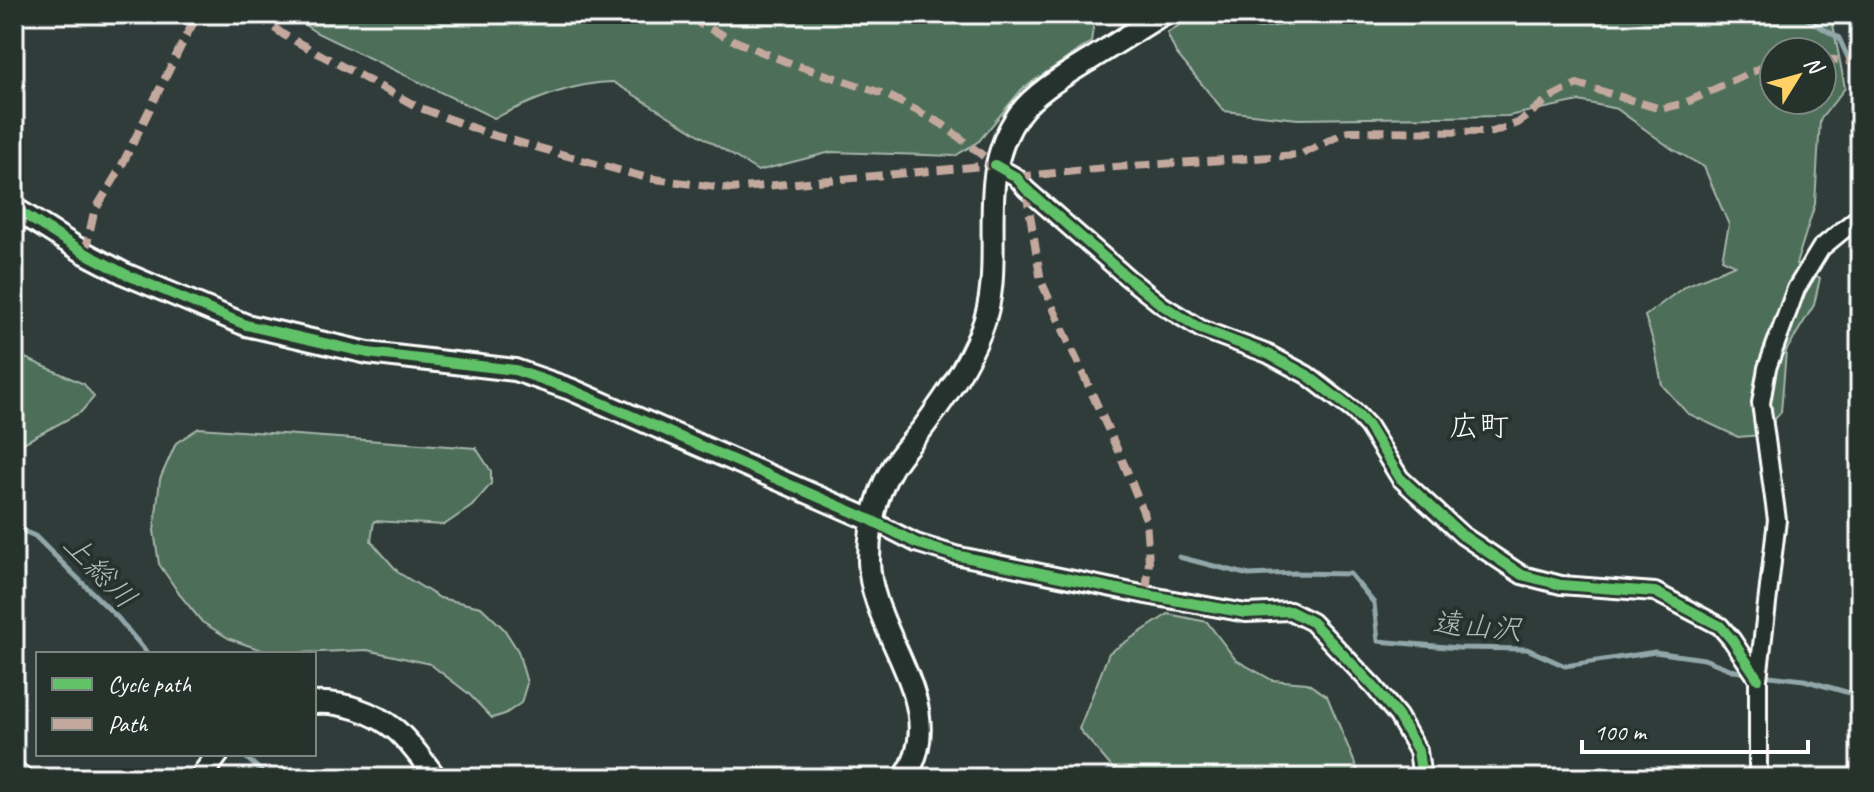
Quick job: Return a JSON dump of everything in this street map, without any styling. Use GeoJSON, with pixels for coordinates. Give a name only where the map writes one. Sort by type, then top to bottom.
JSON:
{"type":"FeatureCollection","features":[{"type":"Feature","properties":{"kind":"street"},"geometry":{"type":"LineString","coordinates":[[904,778],[913,765],[921,736],[920,716],[914,690],[878,608],[869,564],[871,520],[892,466],[963,372],[983,328],[993,283],[991,224],[995,165],[1019,113],[1051,84],[1163,14]]}},
{"type":"Feature","properties":{"kind":"street"},"geometry":{"type":"LineString","coordinates":[[995,165],[1016,177],[1026,189],[1162,305],[1201,329],[1268,354],[1307,375],[1354,411],[1368,426],[1400,478],[1462,535],[1522,575],[1561,585],[1655,592],[1720,626],[1758,679]]}},
{"type":"Feature","properties":{"kind":"street"},"geometry":{"type":"LineString","coordinates":[[14,208],[125,274],[246,325],[368,353],[515,370],[570,389],[871,520],[916,543],[969,558],[1146,595],[1246,613],[1290,611],[1312,622],[1398,716],[1418,751],[1422,778]]}},
{"type":"Feature","properties":{"kind":"street"},"geometry":{"type":"LineString","coordinates":[[1758,778],[1758,679],[1777,520],[1761,403],[1767,368],[1802,279],[1821,248],[1860,216]]}},
{"type":"Feature","properties":{"kind":"street"},"geometry":{"type":"LineString","coordinates":[[316,703],[363,710],[374,716],[396,730],[436,778]]}},
{"type":"Feature","properties":{"kind":"street"},"geometry":{"type":"LineString","coordinates":[[200,778],[216,756]]}},
{"type":"Feature","properties":{"kind":"street"},"geometry":{"type":"LineString","coordinates":[[14,769],[26,778]]}},
{"type":"Feature","properties":{"kind":"green space"},"geometry":{"type":"Polygon","coordinates":[[[288,14],[1095,14],[1091,42],[1022,89],[979,141],[955,156],[831,152],[758,171],[613,82],[566,89],[494,118],[317,33],[288,14]]]}},
{"type":"Feature","properties":{"kind":"green space"},"geometry":{"type":"Polygon","coordinates":[[[1197,14],[1831,14],[1835,36],[1758,36],[1758,116],[1823,116],[1820,120],[1815,204],[1796,264],[1820,278],[1814,305],[1786,351],[1781,412],[1761,435],[1738,437],[1687,413],[1662,385],[1645,316],[1685,286],[1735,265],[1722,259],[1729,225],[1704,167],[1672,149],[1617,109],[1579,101],[1508,116],[1298,119],[1224,111],[1176,53],[1167,33],[1197,14]]]}},
{"type":"Feature","properties":{"kind":"green space"},"geometry":{"type":"Polygon","coordinates":[[[1838,51],[1845,88],[1838,97],[1838,51]]]}},
{"type":"Feature","properties":{"kind":"green space"},"geometry":{"type":"Polygon","coordinates":[[[14,353],[84,384],[94,397],[81,412],[14,448],[14,353]]]}},
{"type":"Feature","properties":{"kind":"green space"},"geometry":{"type":"Polygon","coordinates":[[[199,428],[476,448],[491,471],[491,484],[472,506],[444,525],[374,521],[371,541],[399,573],[440,598],[481,607],[504,629],[518,651],[527,683],[521,703],[505,714],[492,718],[469,694],[430,664],[367,650],[267,652],[230,639],[202,622],[159,564],[154,531],[160,479],[176,443],[199,428]]]}},
{"type":"Feature","properties":{"kind":"green space"},"geometry":{"type":"Polygon","coordinates":[[[1168,614],[1207,622],[1236,660],[1272,680],[1307,683],[1327,696],[1361,778],[1121,778],[1079,729],[1109,653],[1168,614]]]}},
{"type":"Feature","properties":{"kind":"waterway"},"geometry":{"type":"LineString","coordinates":[[1189,14],[1257,27],[1348,14]]}},
{"type":"Feature","properties":{"kind":"waterway"},"geometry":{"type":"LineString","coordinates":[[1799,14],[1839,38],[1860,84]]}},
{"type":"Feature","properties":{"kind":"waterway","name":"上総川"},"geometry":{"type":"LineString","coordinates":[[14,527],[35,536],[118,618],[146,652]]}},
{"type":"Feature","properties":{"kind":"waterway","name":"遠山沢"},"geometry":{"type":"LineString","coordinates":[[1179,557],[1249,575],[1350,574],[1374,603],[1378,641],[1458,648],[1527,649],[1565,666],[1655,652],[1704,659],[1747,673]]}},
{"type":"Feature","properties":{"kind":"waterway","name":"遠山沢"},"geometry":{"type":"LineString","coordinates":[[1761,675],[1804,680],[1860,696]]}},
{"type":"Feature","properties":{"kind":"waterway","name":"上総川"},"geometry":{"type":"LineString","coordinates":[[244,756],[269,778]]}},
{"type":"Feature","properties":{"kind":"marked path"},"geometry":{"type":"LineString","coordinates":[[85,253],[94,212],[120,169],[199,14]]}},
{"type":"Feature","properties":{"kind":"marked path"},"geometry":{"type":"LineString","coordinates":[[255,14],[284,35],[418,107],[489,134],[647,178],[731,189],[995,165]]}},
{"type":"Feature","properties":{"kind":"marked path"},"geometry":{"type":"LineString","coordinates":[[692,14],[700,24],[735,41],[887,95],[942,124],[995,165]]}},
{"type":"Feature","properties":{"kind":"marked path"},"geometry":{"type":"LineString","coordinates":[[1838,60],[1860,62]]}},
{"type":"Feature","properties":{"kind":"marked path"},"geometry":{"type":"LineString","coordinates":[[1016,177],[1300,155],[1348,131],[1493,132],[1518,123],[1548,99],[1577,84],[1661,109],[1685,103],[1758,69]]}},
{"type":"Feature","properties":{"kind":"marked path"},"geometry":{"type":"LineString","coordinates":[[1026,190],[1041,281],[1146,519],[1149,562],[1146,595]]}},
{"type":"Feature","properties":{"kind":"cycle path"},"geometry":{"type":"LineString","coordinates":[[995,165],[1016,177],[1026,189],[1162,305],[1201,329],[1268,354],[1307,375],[1354,411],[1368,426],[1400,478],[1462,535],[1522,575],[1561,585],[1655,592],[1720,626],[1758,679]]}},
{"type":"Feature","properties":{"kind":"cycle path"},"geometry":{"type":"LineString","coordinates":[[14,208],[125,274],[246,325],[368,353],[515,370],[570,389],[871,520],[916,543],[955,555],[1146,595],[1246,613],[1290,611],[1312,622],[1398,716],[1418,751],[1422,778]]}},
{"type":"Feature","properties":{"kind":"district","name":"広町"},"geometry":{"type":"Point","coordinates":[1479,426]}}]}
